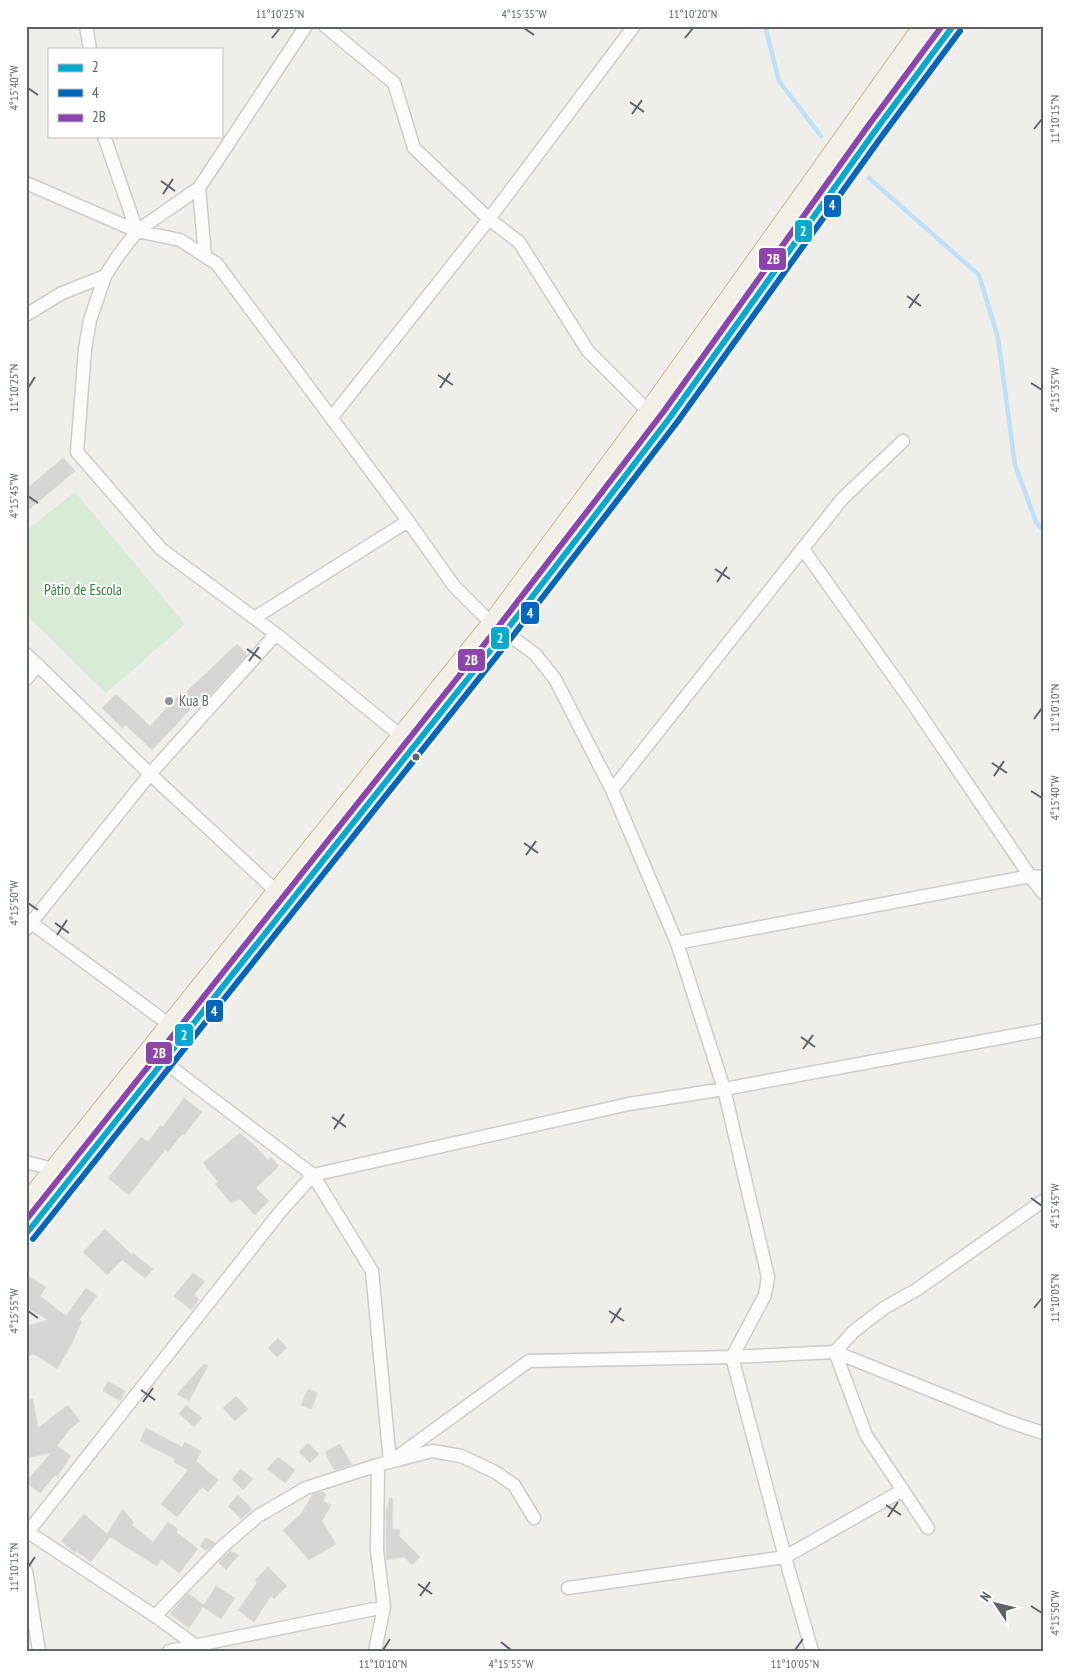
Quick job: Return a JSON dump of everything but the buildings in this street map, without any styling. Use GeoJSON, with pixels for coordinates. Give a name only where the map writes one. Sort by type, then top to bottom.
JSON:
{"type":"FeatureCollection","features":[{"type":"Feature","properties":{"kind":"highway"},"geometry":{"type":"LineString","coordinates":[[498,628],[649,412],[924,26]]}},
{"type":"Feature","properties":{"kind":"highway"},"geometry":{"type":"LineString","coordinates":[[26,1204],[63,1172],[163,1061],[439,702],[671,416],[875,131],[953,26]]}},
{"type":"Feature","properties":{"kind":"highway"},"geometry":{"type":"LineString","coordinates":[[26,1234],[63,1172],[170,1025],[402,736],[439,702]]}},
{"type":"Feature","properties":{"kind":"street"},"geometry":{"type":"LineString","coordinates":[[86,26],[90,48]]}},
{"type":"Feature","properties":{"kind":"street"},"geometry":{"type":"LineString","coordinates":[[306,26],[199,188],[137,231],[105,276],[90,320],[85,349],[77,452],[161,549],[276,634],[402,736]]}},
{"type":"Feature","properties":{"kind":"street"},"geometry":{"type":"LineString","coordinates":[[325,26],[394,82],[414,148],[489,219],[519,242],[588,351],[649,412]]}},
{"type":"Feature","properties":{"kind":"street"},"geometry":{"type":"LineString","coordinates":[[332,417],[489,219],[634,26]]}},
{"type":"Feature","properties":{"kind":"street"},"geometry":{"type":"LineString","coordinates":[[105,138],[137,231]]}},
{"type":"Feature","properties":{"kind":"street"},"geometry":{"type":"LineString","coordinates":[[26,182],[137,231],[180,240],[218,264],[332,417],[454,586],[498,628],[535,654],[555,679],[612,790],[677,942],[724,1089],[768,1277],[765,1296],[732,1357],[812,1651]]}},
{"type":"Feature","properties":{"kind":"street"},"geometry":{"type":"LineString","coordinates":[[199,188],[205,256]]}},
{"type":"Feature","properties":{"kind":"street"},"geometry":{"type":"LineString","coordinates":[[26,315],[62,293],[105,276]]}},
{"type":"Feature","properties":{"kind":"street"},"geometry":{"type":"LineString","coordinates":[[612,790],[842,499],[903,441]]}},
{"type":"Feature","properties":{"kind":"street"},"geometry":{"type":"LineString","coordinates":[[254,618],[408,521]]}},
{"type":"Feature","properties":{"kind":"street"},"geometry":{"type":"LineString","coordinates":[[803,548],[1037,876],[1043,892]]}},
{"type":"Feature","properties":{"kind":"street"},"geometry":{"type":"LineString","coordinates":[[170,1025],[28,924],[150,774],[276,634]]}},
{"type":"Feature","properties":{"kind":"street"},"geometry":{"type":"LineString","coordinates":[[26,654],[150,774],[277,892]]}},
{"type":"Feature","properties":{"kind":"street"},"geometry":{"type":"LineString","coordinates":[[26,679],[38,665]]}},
{"type":"Feature","properties":{"kind":"street"},"geometry":{"type":"LineString","coordinates":[[677,942],[1037,876]]}},
{"type":"Feature","properties":{"kind":"street"},"geometry":{"type":"LineString","coordinates":[[199,1648],[155,1616],[27,1532],[280,1212],[313,1175],[629,1104],[724,1089],[1043,1030]]}},
{"type":"Feature","properties":{"kind":"street"},"geometry":{"type":"LineString","coordinates":[[163,1061],[313,1175],[372,1270],[384,1463],[377,1550],[384,1608],[375,1651]]}},
{"type":"Feature","properties":{"kind":"street"},"geometry":{"type":"LineString","coordinates":[[26,1162],[63,1172]]}},
{"type":"Feature","properties":{"kind":"street"},"geometry":{"type":"LineString","coordinates":[[835,1352],[853,1332],[884,1308],[916,1290],[1043,1201]]}},
{"type":"Feature","properties":{"kind":"street"},"geometry":{"type":"LineString","coordinates":[[384,1463],[529,1361],[732,1357],[835,1352],[1007,1421],[1043,1433]]}},
{"type":"Feature","properties":{"kind":"street"},"geometry":{"type":"LineString","coordinates":[[835,1352],[866,1435],[928,1528]]}},
{"type":"Feature","properties":{"kind":"street"},"geometry":{"type":"LineString","coordinates":[[155,1616],[222,1547],[258,1516],[306,1488],[384,1463],[432,1452],[461,1456],[494,1472],[514,1485],[534,1518]]}},
{"type":"Feature","properties":{"kind":"street"},"geometry":{"type":"LineString","coordinates":[[568,1588],[785,1557],[903,1490]]}},
{"type":"Feature","properties":{"kind":"street"},"geometry":{"type":"LineString","coordinates":[[26,1571],[39,1651]]}},
{"type":"Feature","properties":{"kind":"street"},"geometry":{"type":"LineString","coordinates":[[169,1651],[199,1648],[384,1608]]}},
{"type":"Feature","properties":{"kind":"green space","name":"Pátio de Escola"},"geometry":{"type":"Polygon","coordinates":[[[75,492],[185,624],[106,693],[26,615],[26,531],[75,492]]]}},
{"type":"Feature","properties":{"kind":"waterway"},"geometry":{"type":"LineString","coordinates":[[765,26],[779,81],[821,136]]}},
{"type":"Feature","properties":{"kind":"waterway"},"geometry":{"type":"LineString","coordinates":[[869,178],[979,275],[998,338],[1015,465],[1036,522],[1043,530]]}},
{"type":"Feature","properties":{"kind":"transit line","name":"2B"},"geometry":{"type":"LineString","coordinates":[[26,1220],[498,627],[589,509],[664,411],[942,26]]}},
{"type":"Feature","properties":{"kind":"transit line","name":"2"},"geometry":{"type":"LineString","coordinates":[[26,1234],[505,632],[596,514],[671,416],[875,131],[953,26]]}},
{"type":"Feature","properties":{"kind":"transit line","name":"4"},"geometry":{"type":"LineString","coordinates":[[33,1239],[512,637],[603,519],[678,421],[882,136],[960,31]]}},
{"type":"Feature","properties":{"kind":"place","name":"Kua B"},"geometry":{"type":"Point","coordinates":[169,701]}}]}
